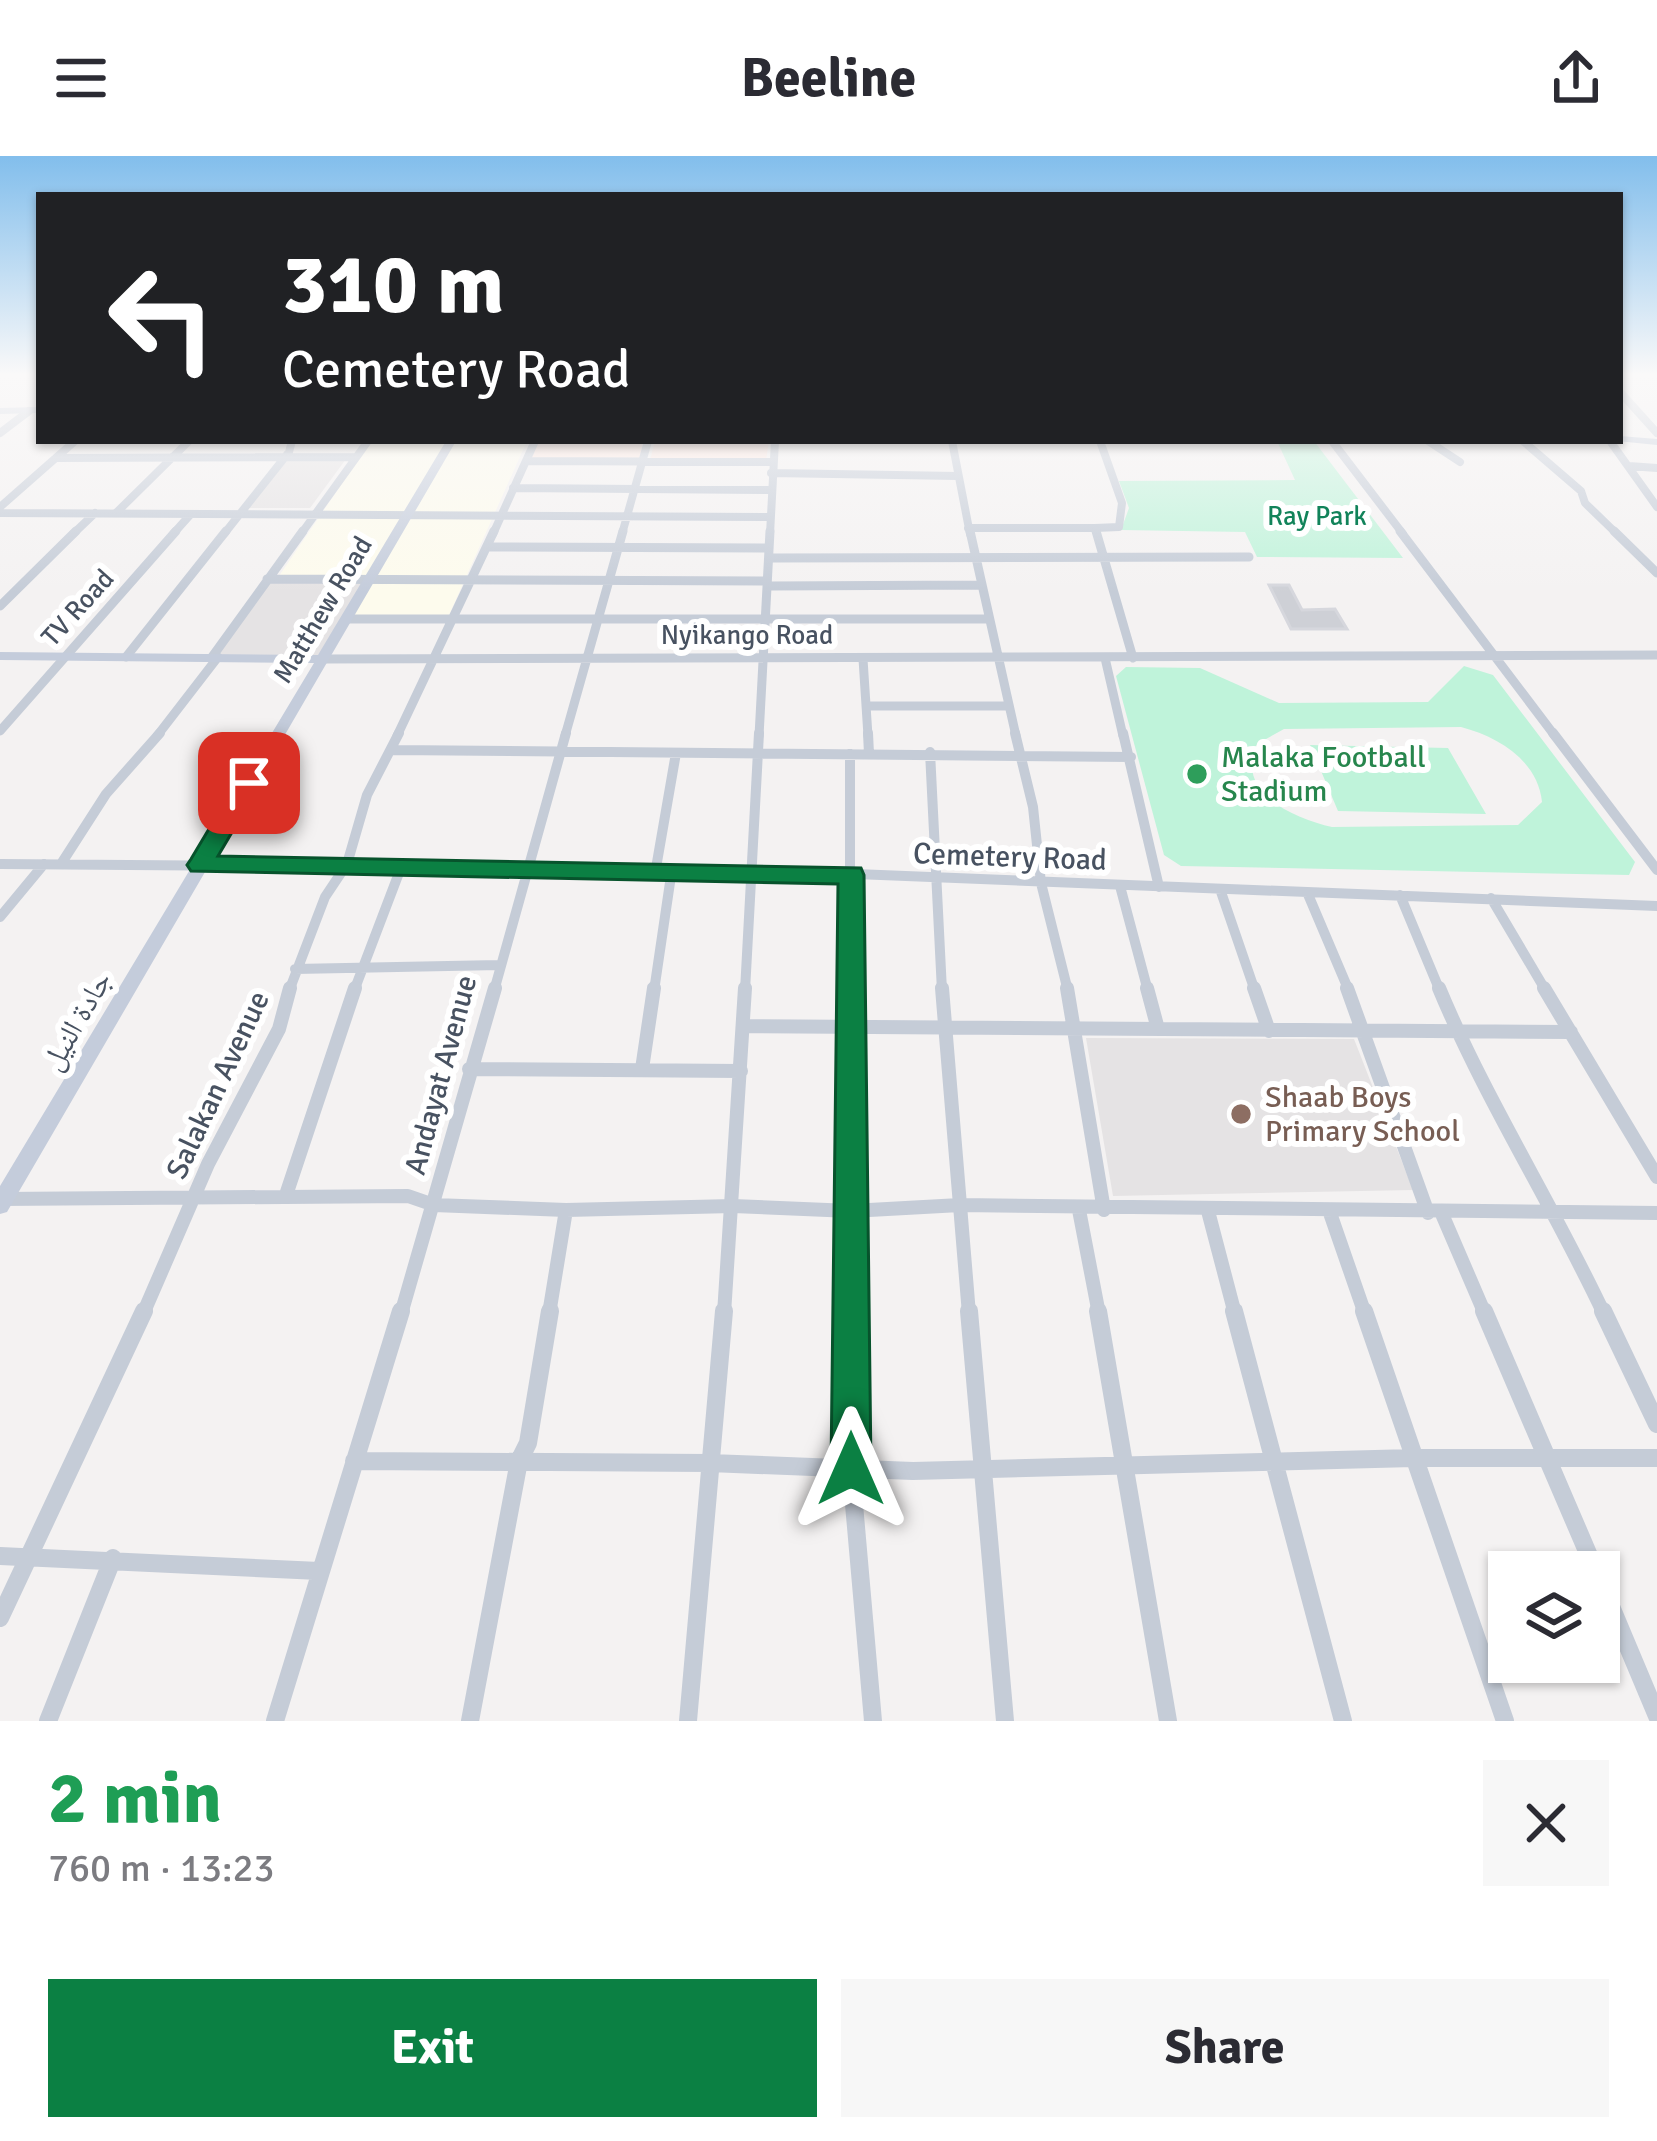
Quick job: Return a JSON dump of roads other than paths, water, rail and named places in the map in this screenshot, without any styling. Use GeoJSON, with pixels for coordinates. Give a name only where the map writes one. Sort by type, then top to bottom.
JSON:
{"type":"FeatureCollection","features":[{"type":"Feature","properties":{"kind":"street"},"geometry":{"type":"LineString","coordinates":[[0,510],[68,447]]}},
{"type":"Feature","properties":{"kind":"street"},"geometry":{"type":"LineString","coordinates":[[116,513],[183,447]]}},
{"type":"Feature","properties":{"kind":"street"},"geometry":{"type":"LineString","coordinates":[[126,657],[289,447]]}},
{"type":"Feature","properties":{"kind":"street"},"geometry":{"type":"LineString","coordinates":[[61,864],[106,794],[179,711],[267,578],[363,447]]}},
{"type":"Feature","properties":{"kind":"street","name":"Matthew Road"},"geometry":{"type":"LineString","coordinates":[[200,865],[447,447]]}},
{"type":"Feature","properties":{"kind":"street","name":"Salakan Avenue"},"geometry":{"type":"LineString","coordinates":[[0,1618],[208,1164],[279,1030],[295,969],[325,897],[347,864],[368,795],[532,447]]}},
{"type":"Feature","properties":{"kind":"street","name":"Andayat Avenue"},"geometry":{"type":"LineString","coordinates":[[274,1721],[434,1205],[606,580],[647,447]]}},
{"type":"Feature","properties":{"kind":"street"},"geometry":{"type":"LineString","coordinates":[[688,1721],[733,1206],[755,870],[774,447]]}},
{"type":"Feature","properties":{"kind":"street"},"geometry":{"type":"LineString","coordinates":[[953,447],[1033,807],[1041,883],[1077,1028],[1104,1210]]}},
{"type":"Feature","properties":{"kind":"street"},"geometry":{"type":"LineString","coordinates":[[968,528],[1119,527],[1122,503],[1102,447]]}},
{"type":"Feature","properties":{"kind":"street"},"geometry":{"type":"LineString","coordinates":[[1337,447],[1657,870]]}},
{"type":"Feature","properties":{"kind":"street"},"geometry":{"type":"LineString","coordinates":[[1437,447],[1460,462]]}},
{"type":"Feature","properties":{"kind":"street"},"geometry":{"type":"LineString","coordinates":[[1529,447],[1576,485],[1585,503],[1657,573]]}},
{"type":"Feature","properties":{"kind":"street"},"geometry":{"type":"LineString","coordinates":[[1615,447],[1657,507]]}},
{"type":"Feature","properties":{"kind":"street"},"geometry":{"type":"LineString","coordinates":[[56,458],[356,457]]}},
{"type":"Feature","properties":{"kind":"street"},"geometry":{"type":"LineString","coordinates":[[526,461],[643,461],[958,476]]}},
{"type":"Feature","properties":{"kind":"street"},"geometry":{"type":"LineString","coordinates":[[1630,466],[1657,468]]}},
{"type":"Feature","properties":{"kind":"street"},"geometry":{"type":"LineString","coordinates":[[513,488],[771,490]]}},
{"type":"Feature","properties":{"kind":"street"},"geometry":{"type":"LineString","coordinates":[[0,510],[769,518]]}},
{"type":"Feature","properties":{"kind":"street"},"geometry":{"type":"LineString","coordinates":[[0,607],[94,513]]}},
{"type":"Feature","properties":{"kind":"street","name":"TV Road"},"geometry":{"type":"LineString","coordinates":[[0,731],[190,514]]}},
{"type":"Feature","properties":{"kind":"street"},"geometry":{"type":"LineString","coordinates":[[1095,528],[1132,658]]}},
{"type":"Feature","properties":{"kind":"street"},"geometry":{"type":"LineString","coordinates":[[487,547],[1250,557]]}},
{"type":"Feature","properties":{"kind":"street"},"geometry":{"type":"LineString","coordinates":[[267,578],[980,585]]}},
{"type":"Feature","properties":{"kind":"street"},"geometry":{"type":"LineString","coordinates":[[347,619],[989,619]]}},
{"type":"Feature","properties":{"kind":"street","name":"Nyikango Road"},"geometry":{"type":"LineString","coordinates":[[0,656],[1657,655]]}},
{"type":"Feature","properties":{"kind":"street"},"geometry":{"type":"LineString","coordinates":[[1105,658],[1160,887]]}},
{"type":"Feature","properties":{"kind":"street"},"geometry":{"type":"LineString","coordinates":[[863,659],[868,754]]}},
{"type":"Feature","properties":{"kind":"street"},"geometry":{"type":"LineString","coordinates":[[867,706],[1009,706]]}},
{"type":"Feature","properties":{"kind":"street"},"geometry":{"type":"LineString","coordinates":[[393,750],[1131,757]]}},
{"type":"Feature","properties":{"kind":"street"},"geometry":{"type":"LineString","coordinates":[[930,752],[944,1028],[1005,1721]]}},
{"type":"Feature","properties":{"kind":"street"},"geometry":{"type":"LineString","coordinates":[[642,1069],[676,753]]}},
{"type":"Feature","properties":{"kind":"street"},"geometry":{"type":"LineString","coordinates":[[850,754],[851,1469],[873,1721]]}},
{"type":"Feature","properties":{"kind":"street","name":"Cemetery Road"},"geometry":{"type":"LineString","coordinates":[[0,864],[755,870],[1657,906]]}},
{"type":"Feature","properties":{"kind":"street"},"geometry":{"type":"LineString","coordinates":[[0,917],[44,864]]}},
{"type":"Feature","properties":{"kind":"street","name":"جادة النيل"},"geometry":{"type":"LineString","coordinates":[[1,1201],[200,865]]}},
{"type":"Feature","properties":{"kind":"street"},"geometry":{"type":"LineString","coordinates":[[286,1195],[362,967],[402,865]]}},
{"type":"Feature","properties":{"kind":"street"},"geometry":{"type":"LineString","coordinates":[[1120,886],[1158,1029]]}},
{"type":"Feature","properties":{"kind":"street"},"geometry":{"type":"LineString","coordinates":[[1220,889],[1269,1031]]}},
{"type":"Feature","properties":{"kind":"street"},"geometry":{"type":"LineString","coordinates":[[1307,892],[1435,1214],[1588,1551]]}},
{"type":"Feature","properties":{"kind":"street"},"geometry":{"type":"LineString","coordinates":[[1400,895],[1457,1031],[1518,1154],[1557,1214],[1657,1424]]}},
{"type":"Feature","properties":{"kind":"street"},"geometry":{"type":"LineString","coordinates":[[1492,898],[1657,1178]]}},
{"type":"Feature","properties":{"kind":"street"},"geometry":{"type":"LineString","coordinates":[[295,969],[499,965]]}},
{"type":"Feature","properties":{"kind":"street"},"geometry":{"type":"LineString","coordinates":[[744,1026],[1571,1032]]}},
{"type":"Feature","properties":{"kind":"street"},"geometry":{"type":"LineString","coordinates":[[469,1069],[741,1071]]}},
{"type":"Feature","properties":{"kind":"street"},"geometry":{"type":"LineString","coordinates":[[1,1201],[286,1195],[408,1196],[434,1205],[566,1210],[733,1206],[851,1211],[960,1205],[1330,1213],[1657,1213]]}},
{"type":"Feature","properties":{"kind":"street"},"geometry":{"type":"LineString","coordinates":[[470,1721],[519,1461],[535,1405],[566,1210]]}},
{"type":"Feature","properties":{"kind":"street"},"geometry":{"type":"LineString","coordinates":[[1079,1210],[1128,1465],[1168,1721]]}},
{"type":"Feature","properties":{"kind":"street"},"geometry":{"type":"LineString","coordinates":[[1208,1211],[1343,1721]]}},
{"type":"Feature","properties":{"kind":"street"},"geometry":{"type":"LineString","coordinates":[[1330,1213],[1505,1721]]}},
{"type":"Feature","properties":{"kind":"street"},"geometry":{"type":"LineString","coordinates":[[354,1461],[710,1463],[851,1469],[1657,1458]]}},
{"type":"Feature","properties":{"kind":"street"},"geometry":{"type":"LineString","coordinates":[[0,1556],[319,1571]]}},
{"type":"Feature","properties":{"kind":"street"},"geometry":{"type":"LineString","coordinates":[[48,1721],[113,1558]]}},
{"type":"Feature","properties":{"kind":"street"},"geometry":{"type":"LineString","coordinates":[[1620,1628],[1657,1716]]}},
{"type":"Feature","properties":{"kind":"place","name":"Malaka Football Stadium"},"geometry":{"type":"Point","coordinates":[1197,774]}},
{"type":"Feature","properties":{"kind":"place","name":"Shaab Boys Primary School"},"geometry":{"type":"Point","coordinates":[1241,1114]}},
{"type":"Feature","properties":{"kind":"park label","name":"Ray Park"},"geometry":{"type":"Point","coordinates":[1317,516]}}]}
